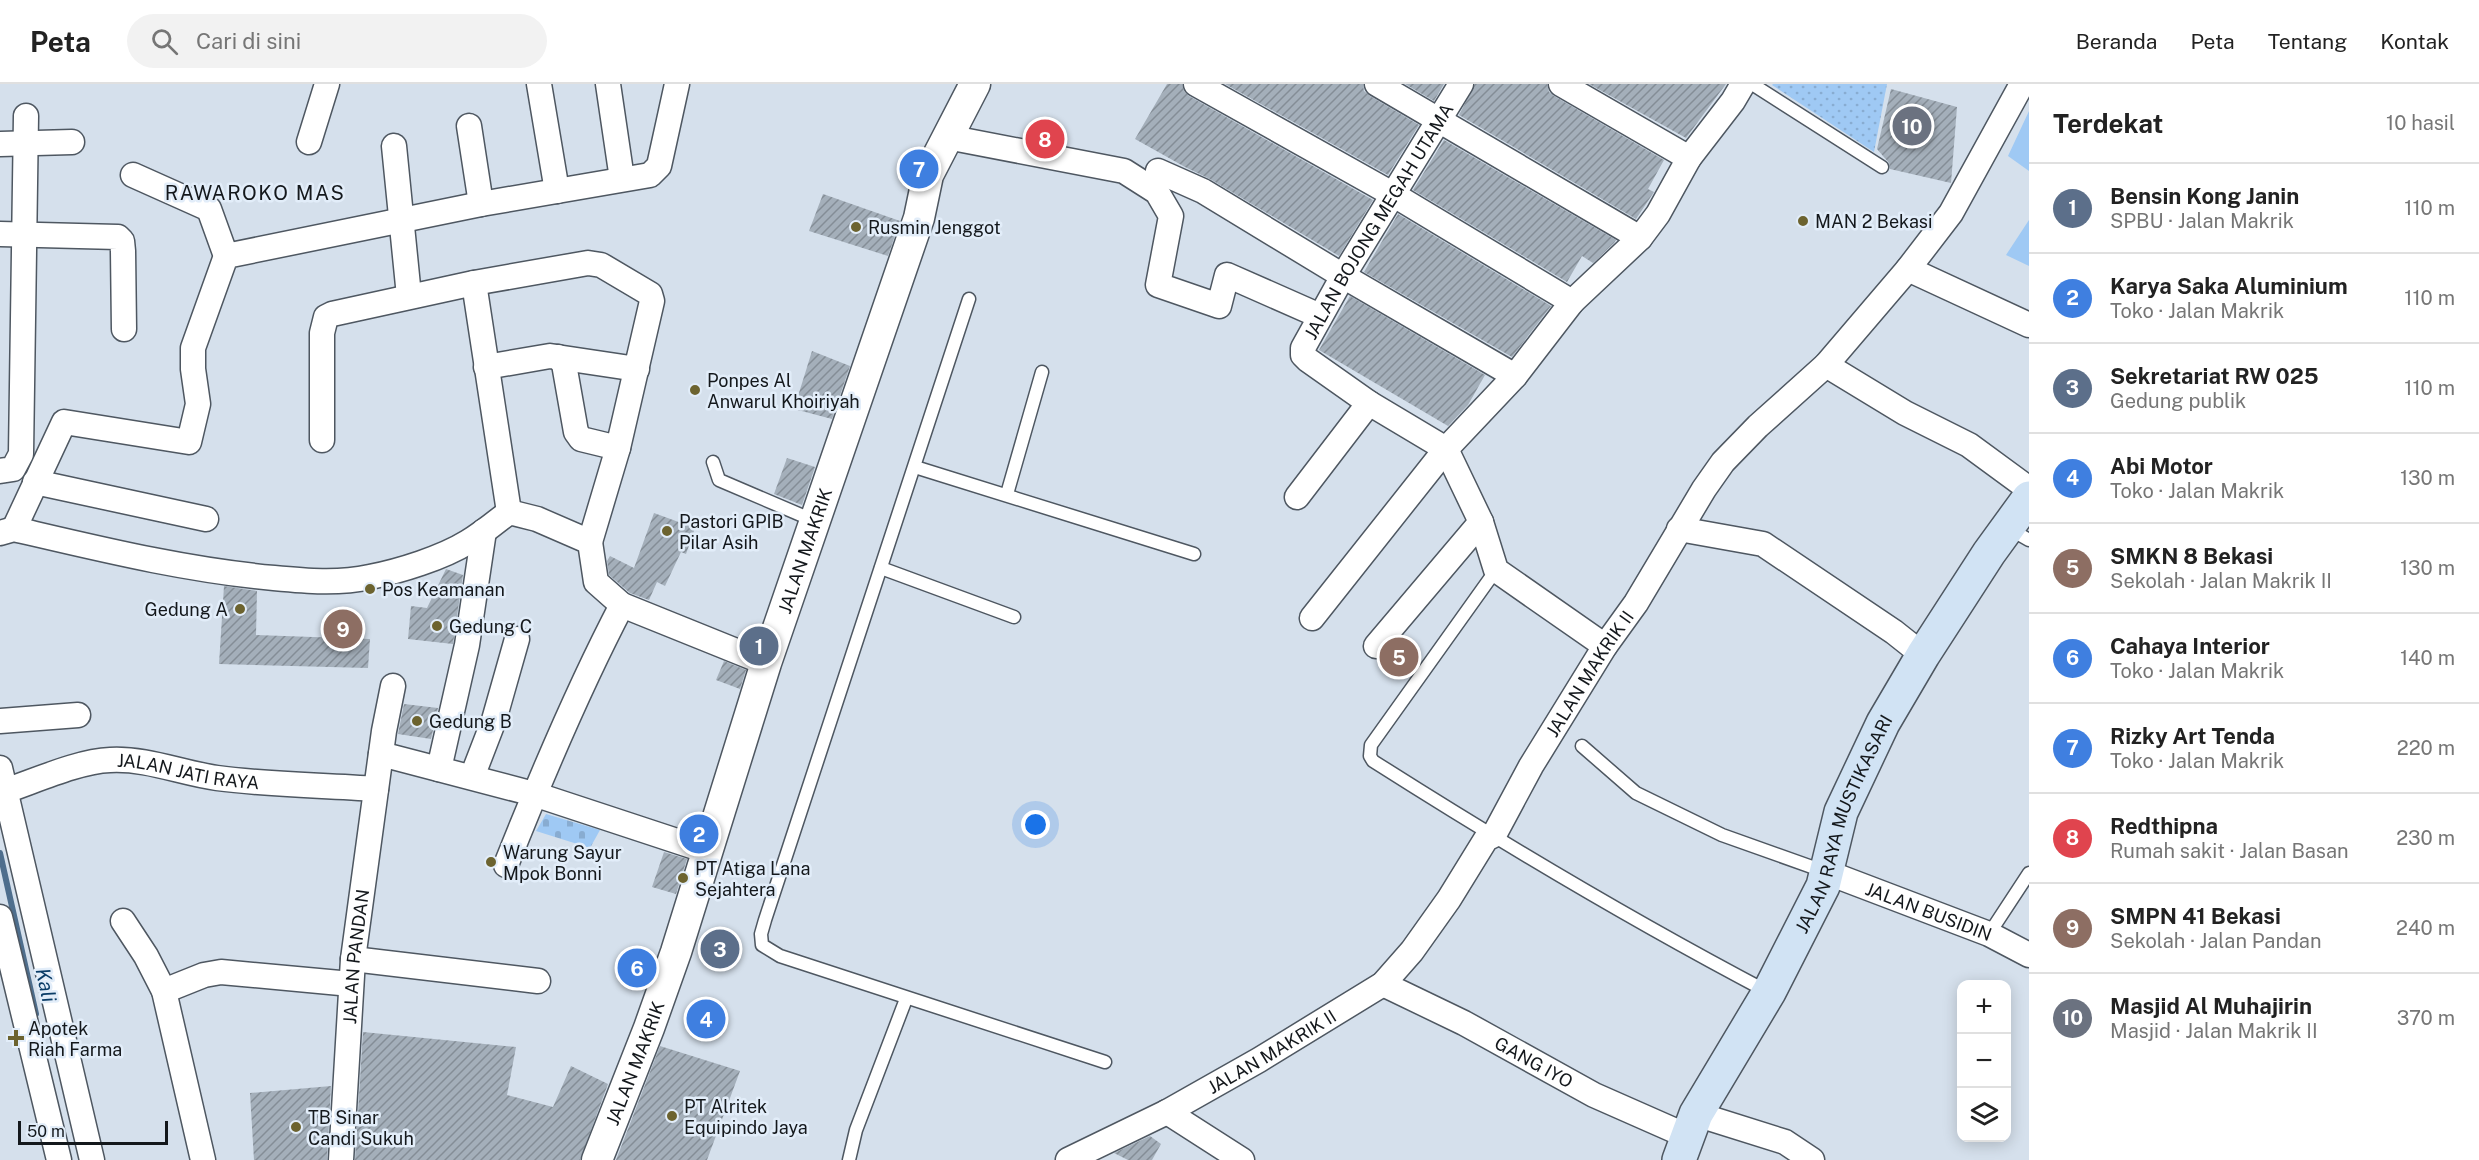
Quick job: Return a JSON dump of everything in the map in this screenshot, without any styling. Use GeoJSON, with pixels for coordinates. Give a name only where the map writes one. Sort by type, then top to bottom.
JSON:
{"type":"FeatureCollection","features":[{"type":"Feature","properties":{"kind":"main road","name":"JALAN RAYA MUSTIKASARI"},"geometry":{"type":"LineString","coordinates":[[1688,1137],[1769,992],[1823,886],[1841,812],[1883,723],[1923,655],[2018,534],[2029,498]]}},
{"type":"Feature","properties":{"kind":"street"},"geometry":{"type":"LineString","coordinates":[[309,142],[327,84]]}},
{"type":"Feature","properties":{"kind":"street"},"geometry":{"type":"LineString","coordinates":[[539,84],[557,191]]}},
{"type":"Feature","properties":{"kind":"street"},"geometry":{"type":"LineString","coordinates":[[608,84],[622,179]]}},
{"type":"Feature","properties":{"kind":"street"},"geometry":{"type":"LineString","coordinates":[[226,256],[481,204],[650,175],[659,166],[677,84]]}},
{"type":"Feature","properties":{"kind":"street","name":"JALAN MAKRIK"},"geometry":{"type":"LineString","coordinates":[[597,1160],[649,1028],[766,663],[919,218],[928,175],[975,84]]}},
{"type":"Feature","properties":{"kind":"street"},"geometry":{"type":"LineString","coordinates":[[1196,84],[1394,195],[1572,302]]}},
{"type":"Feature","properties":{"kind":"street"},"geometry":{"type":"LineString","coordinates":[[1377,84],[1640,238]]}},
{"type":"Feature","properties":{"kind":"street","name":"JALAN BOJONG MEGAH UTAMA"},"geometry":{"type":"LineString","coordinates":[[1368,403],[1303,356],[1303,348],[1343,276],[1461,84]]}},
{"type":"Feature","properties":{"kind":"street"},"geometry":{"type":"LineString","coordinates":[[1561,84],[1689,158]]}},
{"type":"Feature","properties":{"kind":"street"},"geometry":{"type":"LineString","coordinates":[[1312,618],[1446,449],[1515,376],[1572,302],[1640,238],[1658,214],[1689,158],[1733,101],[1743,84]]}},
{"type":"Feature","properties":{"kind":"street","name":"JALAN MAKRIK II"},"geometry":{"type":"LineString","coordinates":[[1068,1160],[1167,1112],[1259,1060],[1383,984],[1418,942],[1449,899],[1486,839],[1494,835],[1531,766],[1723,462],[1758,426],[1826,365],[1908,268],[1951,213],[2022,84]]}},
{"type":"Feature","properties":{"kind":"street"},"geometry":{"type":"LineString","coordinates":[[0,471],[13,469],[21,454],[26,116]]}},
{"type":"Feature","properties":{"kind":"street"},"geometry":{"type":"LineString","coordinates":[[469,126],[481,204]]}},
{"type":"Feature","properties":{"kind":"street"},"geometry":{"type":"LineString","coordinates":[[946,137],[1124,171],[1156,192],[1171,216],[1158,285],[1219,306],[1227,275],[1320,316]]}},
{"type":"Feature","properties":{"kind":"street"},"geometry":{"type":"LineString","coordinates":[[0,144],[72,142]]}},
{"type":"Feature","properties":{"kind":"street"},"geometry":{"type":"LineString","coordinates":[[394,146],[409,296]]}},
{"type":"Feature","properties":{"kind":"street"},"geometry":{"type":"LineString","coordinates":[[1158,171],[1203,191],[1515,376]]}},
{"type":"Feature","properties":{"kind":"street"},"geometry":{"type":"LineString","coordinates":[[133,175],[209,209],[226,256],[193,348],[193,369],[198,404],[189,442],[64,422],[35,482],[7,531],[160,563],[237,574],[330,582],[369,578],[403,569],[467,543],[509,512]]}},
{"type":"Feature","properties":{"kind":"street"},"geometry":{"type":"LineString","coordinates":[[0,234],[118,237],[122,241],[123,251],[124,329]]}},
{"type":"Feature","properties":{"kind":"street"},"geometry":{"type":"LineString","coordinates":[[321,440],[321,333],[326,317],[409,296],[474,283],[588,263],[601,265],[650,294],[652,301],[618,448],[590,542],[596,582],[622,605],[766,663]]}},
{"type":"Feature","properties":{"kind":"street"},"geometry":{"type":"LineString","coordinates":[[1908,268],[2029,325]]}},
{"type":"Feature","properties":{"kind":"street"},"geometry":{"type":"LineString","coordinates":[[474,283],[509,512]]}},
{"type":"Feature","properties":{"kind":"street"},"geometry":{"type":"LineString","coordinates":[[486,367],[550,356],[637,369]]}},
{"type":"Feature","properties":{"kind":"street"},"geometry":{"type":"LineString","coordinates":[[558,357],[564,364],[576,432],[581,439],[618,448]]}},
{"type":"Feature","properties":{"kind":"street"},"geometry":{"type":"LineString","coordinates":[[1826,365],[1905,413],[1969,445],[2029,489]]}},
{"type":"Feature","properties":{"kind":"street"},"geometry":{"type":"LineString","coordinates":[[1297,496],[1368,403],[1446,449],[1481,522],[1496,570],[1605,646]]}},
{"type":"Feature","properties":{"kind":"street"},"geometry":{"type":"LineString","coordinates":[[35,482],[206,519]]}},
{"type":"Feature","properties":{"kind":"street"},"geometry":{"type":"LineString","coordinates":[[509,512],[537,519],[590,542]]}},
{"type":"Feature","properties":{"kind":"street"},"geometry":{"type":"LineString","coordinates":[[1376,646],[1481,522]]}},
{"type":"Feature","properties":{"kind":"street"},"geometry":{"type":"LineString","coordinates":[[1679,529],[1763,544],[1894,632],[1923,655]]}},
{"type":"Feature","properties":{"kind":"street"},"geometry":{"type":"LineString","coordinates":[[439,769],[467,645],[484,531]]}},
{"type":"Feature","properties":{"kind":"street"},"geometry":{"type":"LineString","coordinates":[[506,865],[534,794],[589,670],[622,605]]}},
{"type":"Feature","properties":{"kind":"street"},"geometry":{"type":"LineString","coordinates":[[472,777],[494,720],[517,639]]}},
{"type":"Feature","properties":{"kind":"street","name":"JALAN PANDAN"},"geometry":{"type":"LineString","coordinates":[[342,1160],[353,959],[381,754],[393,686]]}},
{"type":"Feature","properties":{"kind":"street"},"geometry":{"type":"LineString","coordinates":[[0,721],[78,715]]}},
{"type":"Feature","properties":{"kind":"street"},"geometry":{"type":"LineString","coordinates":[[381,754],[534,794],[707,850]]}},
{"type":"Feature","properties":{"kind":"street","name":"JALAN JATI RAYA"},"geometry":{"type":"LineString","coordinates":[[5,791],[86,764],[107,760],[133,760],[201,776],[227,779],[376,789]]}},
{"type":"Feature","properties":{"kind":"street"},"geometry":{"type":"LineString","coordinates":[[0,768],[92,1160]]}},
{"type":"Feature","properties":{"kind":"street","name":"JALAN BUSIDIN"},"geometry":{"type":"LineString","coordinates":[[1826,872],[1989,934],[2029,955]]}},
{"type":"Feature","properties":{"kind":"street"},"geometry":{"type":"LineString","coordinates":[[0,917],[59,1160]]}},
{"type":"Feature","properties":{"kind":"street"},"geometry":{"type":"LineString","coordinates":[[123,921],[146,956],[164,991],[203,1160]]}},
{"type":"Feature","properties":{"kind":"street"},"geometry":{"type":"LineString","coordinates":[[353,959],[538,981]]}},
{"type":"Feature","properties":{"kind":"street"},"geometry":{"type":"LineString","coordinates":[[164,991],[204,975],[221,972],[351,984]]}},
{"type":"Feature","properties":{"kind":"street","name":"GANG IYO"},"geometry":{"type":"LineString","coordinates":[[1383,984],[1464,1023],[1594,1095],[1688,1137],[1785,1142],[1812,1160]]}},
{"type":"Feature","properties":{"kind":"street"},"geometry":{"type":"LineString","coordinates":[[1167,1112],[1242,1160]]}},
{"type":"Feature","properties":{"kind":"lane"},"geometry":{"type":"LineString","coordinates":[[1752,84],[1882,167]]}},
{"type":"Feature","properties":{"kind":"lane"},"geometry":{"type":"LineString","coordinates":[[969,299],[761,934],[762,945],[780,956],[906,999],[1105,1062]]}},
{"type":"Feature","properties":{"kind":"lane"},"geometry":{"type":"LineString","coordinates":[[1007,494],[1042,372]]}},
{"type":"Feature","properties":{"kind":"lane"},"geometry":{"type":"LineString","coordinates":[[713,462],[719,480],[815,521]]}},
{"type":"Feature","properties":{"kind":"lane"},"geometry":{"type":"LineString","coordinates":[[915,467],[1194,554]]}},
{"type":"Feature","properties":{"kind":"lane"},"geometry":{"type":"LineString","coordinates":[[881,568],[1014,616]]}},
{"type":"Feature","properties":{"kind":"lane"},"geometry":{"type":"LineString","coordinates":[[1496,570],[1371,745],[1369,751],[1373,761],[1645,926],[1769,992]]}},
{"type":"Feature","properties":{"kind":"lane"},"geometry":{"type":"LineString","coordinates":[[1582,746],[1636,793],[1722,835],[1826,872]]}},
{"type":"Feature","properties":{"kind":"lane"},"geometry":{"type":"LineString","coordinates":[[1989,934],[2029,873]]}},
{"type":"Feature","properties":{"kind":"lane"},"geometry":{"type":"LineString","coordinates":[[849,1160],[856,1130],[906,999]]}},
{"type":"Feature","properties":{"kind":"green space"},"geometry":{"type":"Polygon","coordinates":[[[1887,84],[1874,152],[1772,85],[1887,84]]]}},
{"type":"Feature","properties":{"kind":"green space"},"geometry":{"type":"Polygon","coordinates":[[[2029,111],[2029,171],[2008,156],[2029,111]]]}},
{"type":"Feature","properties":{"kind":"green space"},"geometry":{"type":"Polygon","coordinates":[[[2029,220],[2029,266],[2006,255],[2029,220]]]}},
{"type":"Feature","properties":{"kind":"green space"},"geometry":{"type":"Polygon","coordinates":[[[546,814],[600,830],[590,848],[536,831],[546,814]]]}},
{"type":"Feature","properties":{"kind":"building"},"geometry":{"type":"Polygon","coordinates":[[[1167,84],[1182,84],[1189,96],[1373,200],[1339,256],[1210,179],[1135,139],[1167,84]]]}},
{"type":"Feature","properties":{"kind":"building"},"geometry":{"type":"Polygon","coordinates":[[[1225,84],[1363,84],[1364,91],[1370,96],[1419,125],[1388,175],[1225,84]]]}},
{"type":"Feature","properties":{"kind":"building"},"geometry":{"type":"Polygon","coordinates":[[[1405,84],[1444,84],[1434,101],[1405,84]]]}},
{"type":"Feature","properties":{"kind":"building"},"geometry":{"type":"Polygon","coordinates":[[[1475,84],[1547,84],[1549,92],[1554,96],[1664,160],[1648,189],[1654,192],[1636,219],[1459,115],[1475,84]]]}},
{"type":"Feature","properties":{"kind":"building"},"geometry":{"type":"Polygon","coordinates":[[[1589,84],[1726,84],[1686,138],[1589,84]]]}},
{"type":"Feature","properties":{"kind":"building"},"geometry":{"type":"Polygon","coordinates":[[[1891,89],[1957,107],[1951,183],[1890,169],[1889,163],[1877,149],[1891,89]]]}},
{"type":"Feature","properties":{"kind":"building"},"geometry":{"type":"Polygon","coordinates":[[[1444,140],[1616,240],[1593,263],[1582,256],[1567,282],[1413,190],[1444,140]]]}},
{"type":"Feature","properties":{"kind":"building","name":"Rusmin Jenggot"},"geometry":{"type":"Polygon","coordinates":[[[823,194],[900,221],[888,256],[809,231],[823,194]]]}},
{"type":"Feature","properties":{"kind":"building"},"geometry":{"type":"Polygon","coordinates":[[[1398,214],[1551,306],[1512,357],[1364,272],[1398,214]]]}},
{"type":"Feature","properties":{"kind":"building"},"geometry":{"type":"Polygon","coordinates":[[[1350,296],[1485,375],[1468,405],[1448,426],[1319,350],[1350,296]]]}},
{"type":"Feature","properties":{"kind":"building"},"geometry":{"type":"Polygon","coordinates":[[[812,351],[850,366],[832,419],[794,409],[812,351]]]}},
{"type":"Feature","properties":{"kind":"building"},"geometry":{"type":"Polygon","coordinates":[[[787,458],[815,467],[802,505],[774,494],[787,458]]]}},
{"type":"Feature","properties":{"kind":"building"},"geometry":{"type":"Polygon","coordinates":[[[654,513],[695,528],[686,554],[681,552],[665,586],[657,582],[649,600],[630,593],[609,575],[607,561],[610,556],[634,568],[654,513]]]}},
{"type":"Feature","properties":{"kind":"building","name":"Gedung C"},"geometry":{"type":"Polygon","coordinates":[[[446,569],[463,575],[453,644],[408,639],[411,606],[427,608],[446,569]]]}},
{"type":"Feature","properties":{"kind":"building","name":"Gedung A"},"geometry":{"type":"Polygon","coordinates":[[[224,586],[257,591],[256,635],[370,639],[368,668],[219,664],[224,586]]]}},
{"type":"Feature","properties":{"kind":"building"},"geometry":{"type":"Polygon","coordinates":[[[724,661],[746,670],[740,689],[716,680],[724,661]]]}},
{"type":"Feature","properties":{"kind":"building"},"geometry":{"type":"Polygon","coordinates":[[[404,704],[438,708],[431,739],[398,734],[404,704]]]}},
{"type":"Feature","properties":{"kind":"building"},"geometry":{"type":"Polygon","coordinates":[[[664,852],[687,859],[676,894],[652,887],[664,852]]]}},
{"type":"Feature","properties":{"kind":"building"},"geometry":{"type":"Polygon","coordinates":[[[363,1032],[516,1047],[507,1095],[553,1107],[571,1066],[608,1084],[580,1160],[355,1160],[363,1032]]]}},
{"type":"Feature","properties":{"kind":"building","name":"PT Alritek Equipindo Jaya"},"geometry":{"type":"Polygon","coordinates":[[[660,1046],[740,1071],[707,1160],[616,1160],[660,1046]]]}},
{"type":"Feature","properties":{"kind":"building","name":"TB Sinar Candi Sukuh"},"geometry":{"type":"Polygon","coordinates":[[[331,1086],[327,1160],[254,1160],[250,1093],[331,1086]]]}},
{"type":"Feature","properties":{"kind":"building"},"geometry":{"type":"Polygon","coordinates":[[[1150,1136],[1161,1144],[1152,1160],[1128,1160],[1114,1153],[1150,1136]]]}},
{"type":"Feature","properties":{"kind":"waterway","name":"Kali"},"geometry":{"type":"LineString","coordinates":[[0,853],[36,1014]]}},
{"type":"Feature","properties":{"kind":"place","name":"Masjid Al Muhajirin"},"geometry":{"type":"Point","coordinates":[1912,126]}},
{"type":"Feature","properties":{"kind":"place","name":"Redthipna"},"geometry":{"type":"Point","coordinates":[1045,139]}},
{"type":"Feature","properties":{"kind":"place","name":"Rizky Art Tenda"},"geometry":{"type":"Point","coordinates":[919,169]}},
{"type":"Feature","properties":{"kind":"place","name":"MAN 2 Bekasi"},"geometry":{"type":"Point","coordinates":[1803,221]}},
{"type":"Feature","properties":{"kind":"place","name":"Rusmin Jenggot"},"geometry":{"type":"Point","coordinates":[856,227]}},
{"type":"Feature","properties":{"kind":"place","name":"Ponpes Al Anwarul Khoiriyah"},"geometry":{"type":"Point","coordinates":[695,390]}},
{"type":"Feature","properties":{"kind":"place","name":"Pastori GPIB Pilar Asih"},"geometry":{"type":"Point","coordinates":[667,531]}},
{"type":"Feature","properties":{"kind":"place","name":"Pos Keamanan"},"geometry":{"type":"Point","coordinates":[370,589]}},
{"type":"Feature","properties":{"kind":"place","name":"Gedung A"},"geometry":{"type":"Point","coordinates":[240,609]}},
{"type":"Feature","properties":{"kind":"place","name":"Gedung C"},"geometry":{"type":"Point","coordinates":[437,626]}},
{"type":"Feature","properties":{"kind":"place","name":"SMPN 41 Bekasi"},"geometry":{"type":"Point","coordinates":[343,629]}},
{"type":"Feature","properties":{"kind":"place","name":"Bensin Kong Janin"},"geometry":{"type":"Point","coordinates":[759,646]}},
{"type":"Feature","properties":{"kind":"place","name":"SMKN 8 Bekasi"},"geometry":{"type":"Point","coordinates":[1399,657]}},
{"type":"Feature","properties":{"kind":"place","name":"Gedung B"},"geometry":{"type":"Point","coordinates":[417,721]}},
{"type":"Feature","properties":{"kind":"place","name":"Karya Saka Aluminium"},"geometry":{"type":"Point","coordinates":[699,834]}},
{"type":"Feature","properties":{"kind":"place","name":"Warung Sayur Mpok Bonni"},"geometry":{"type":"Point","coordinates":[491,862]}},
{"type":"Feature","properties":{"kind":"place","name":"PT Atiga Lana Sejahtera"},"geometry":{"type":"Point","coordinates":[683,878]}},
{"type":"Feature","properties":{"kind":"place","name":"Sekretariat RW 025"},"geometry":{"type":"Point","coordinates":[720,949]}},
{"type":"Feature","properties":{"kind":"place","name":"Cahaya Interior"},"geometry":{"type":"Point","coordinates":[637,968]}},
{"type":"Feature","properties":{"kind":"place","name":"Abi Motor"},"geometry":{"type":"Point","coordinates":[706,1019]}},
{"type":"Feature","properties":{"kind":"place","name":"Apotek Riah Farma"},"geometry":{"type":"Point","coordinates":[16,1038]}},
{"type":"Feature","properties":{"kind":"place","name":"PT Alritek Equipindo Jaya"},"geometry":{"type":"Point","coordinates":[672,1116]}},
{"type":"Feature","properties":{"kind":"place","name":"TB Sinar Candi Sukuh"},"geometry":{"type":"Point","coordinates":[296,1127]}},
{"type":"Feature","properties":{"kind":"district","name":"RAWAROKO MAS"},"geometry":{"type":"Point","coordinates":[255,193]}}]}
